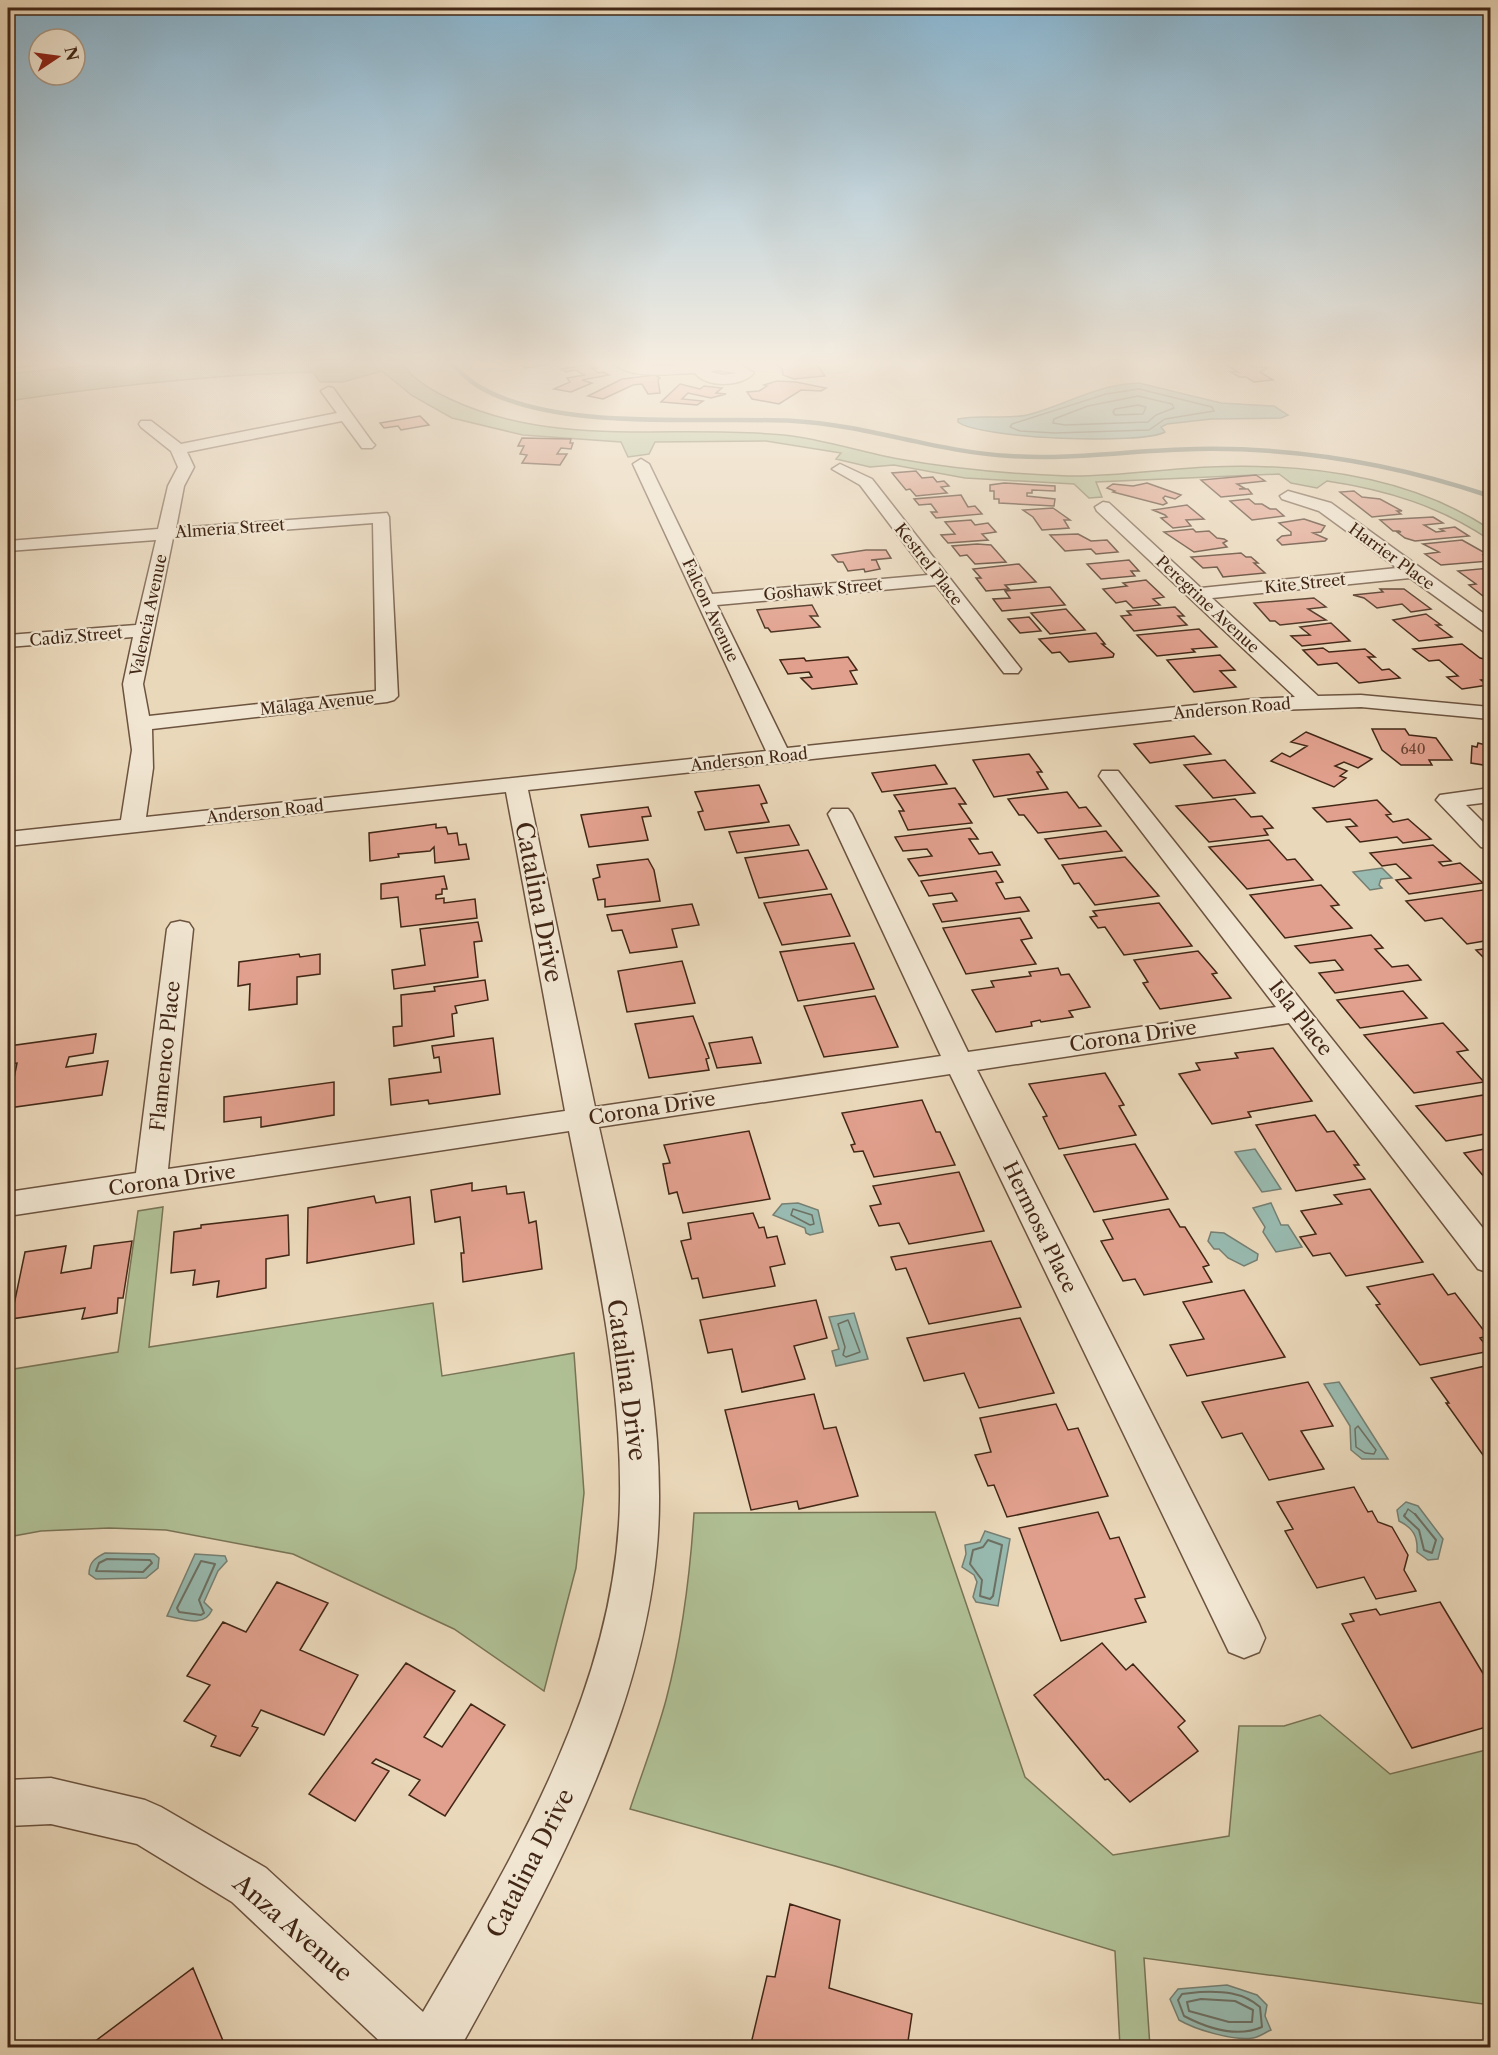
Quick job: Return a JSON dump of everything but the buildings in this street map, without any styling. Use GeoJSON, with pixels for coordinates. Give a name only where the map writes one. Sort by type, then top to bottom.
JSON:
{"type":"FeatureCollection","features":[{"type":"Feature","properties":{"kind":"street","name":"Valencia Avenue"},"geometry":{"type":"LineString","coordinates":[[132,825],[143,750],[141,724],[132,696],[176,486],[186,467],[182,458]]}},
{"type":"Feature","properties":{"kind":"street","name":"Falcon Avenue"},"geometry":{"type":"LineString","coordinates":[[641,464],[780,756]]}},
{"type":"Feature","properties":{"kind":"street","name":"Kestrel Place"},"geometry":{"type":"LineString","coordinates":[[840,469],[866,482],[1011,669]]}},
{"type":"Feature","properties":{"kind":"street","name":"Harrier Place"},"geometry":{"type":"LineString","coordinates":[[1288,496],[1324,507],[1491,627]]}},
{"type":"Feature","properties":{"kind":"street","name":"Peregrine Avenue"},"geometry":{"type":"LineString","coordinates":[[1103,507],[1311,701]]}},
{"type":"Feature","properties":{"kind":"street","name":"Almeria Street"},"geometry":{"type":"LineString","coordinates":[[8,546],[381,517]]}},
{"type":"Feature","properties":{"kind":"street","name":"Malaga Avenue"},"geometry":{"type":"LineString","coordinates":[[141,724],[182,717],[387,696],[381,517]]}},
{"type":"Feature","properties":{"kind":"street","name":"Kite Street"},"geometry":{"type":"LineString","coordinates":[[1197,594],[1413,572]]}},
{"type":"Feature","properties":{"kind":"street","name":"Goshawk Street"},"geometry":{"type":"LineString","coordinates":[[706,600],[940,579]]}},
{"type":"Feature","properties":{"kind":"street","name":"Cadiz Street"},"geometry":{"type":"LineString","coordinates":[[8,641],[144,630]]}},
{"type":"Feature","properties":{"kind":"street","name":"Anderson Road"},"geometry":{"type":"LineString","coordinates":[[8,839],[1311,701],[1404,703],[1491,713]]}},
{"type":"Feature","properties":{"kind":"street","name":"Isla Place"},"geometry":{"type":"LineString","coordinates":[[1110,776],[1491,1260]]}},
{"type":"Feature","properties":{"kind":"street","name":"Catalina Drive"},"geometry":{"type":"LineString","coordinates":[[431,2048],[504,1919],[572,1780],[599,1712],[630,1592],[638,1536],[640,1453],[635,1398],[583,1119],[516,785]]}},
{"type":"Feature","properties":{"kind":"street"},"geometry":{"type":"LineString","coordinates":[[1491,795],[1448,800],[1491,842]]}},
{"type":"Feature","properties":{"kind":"street","name":"Hermosa Place"},"geometry":{"type":"LineString","coordinates":[[840,814],[958,1061],[1244,1638]]}},
{"type":"Feature","properties":{"kind":"street","name":"Flamenco Place"},"geometry":{"type":"LineString","coordinates":[[151,1182],[180,929]]}},
{"type":"Feature","properties":{"kind":"street","name":"Corona Drive"},"geometry":{"type":"LineString","coordinates":[[8,1204],[958,1061],[1297,1013]]}},
{"type":"Feature","properties":{"kind":"street","name":"Anza Avenue"},"geometry":{"type":"LineString","coordinates":[[8,1803],[51,1801],[145,1823],[249,1885],[425,2048]]}},
{"type":"Feature","properties":{"kind":"green space"},"geometry":{"type":"Polygon","coordinates":[[[894,458],[941,466],[1068,476],[1245,466],[1319,471],[1391,485],[1425,496],[1459,511],[1490,529],[1490,540],[1451,518],[1412,501],[1371,489],[1327,481],[1317,488],[1291,483],[1279,474],[1096,482],[1102,497],[1089,498],[1074,484],[965,478],[894,465],[870,467],[836,459],[894,458]]]}},
{"type":"Feature","properties":{"kind":"green space"},"geometry":{"type":"Polygon","coordinates":[[[163,1207],[149,1347],[433,1303],[442,1376],[574,1353],[584,1493],[576,1568],[544,1691],[454,1629],[293,1554],[166,1530],[109,1528],[41,1531],[8,1537],[8,1370],[118,1352],[138,1211],[163,1207]]]}},
{"type":"Feature","properties":{"kind":"green space"},"geometry":{"type":"Polygon","coordinates":[[[935,1512],[1025,1777],[1113,1855],[1229,1836],[1239,1726],[1284,1726],[1320,1715],[1390,1774],[1490,1749],[1490,2005],[1144,1958],[1150,2047],[1120,2047],[1115,1951],[835,1866],[630,1809],[658,1728],[677,1654],[694,1513],[935,1512]]]}},
{"type":"Feature","properties":{"kind":"water"},"geometry":{"type":"Polygon","coordinates":[[[1382,868],[1392,878],[1381,879],[1379,885],[1382,888],[1370,890],[1353,872],[1382,868]]]}},
{"type":"Feature","properties":{"kind":"water"},"geometry":{"type":"Polygon","coordinates":[[[1255,1149],[1281,1189],[1262,1192],[1235,1152],[1255,1149]]]}},
{"type":"Feature","properties":{"kind":"water"},"geometry":{"type":"Polygon","coordinates":[[[798,1203],[818,1210],[823,1232],[810,1235],[806,1233],[805,1228],[773,1215],[782,1204],[798,1203]]]}},
{"type":"Feature","properties":{"kind":"water"},"geometry":{"type":"Polygon","coordinates":[[[1271,1203],[1281,1225],[1288,1225],[1302,1247],[1276,1252],[1263,1232],[1265,1227],[1253,1208],[1271,1203]]]}},
{"type":"Feature","properties":{"kind":"water"},"geometry":{"type":"Polygon","coordinates":[[[1211,1232],[1224,1233],[1258,1254],[1257,1260],[1244,1266],[1228,1258],[1219,1249],[1214,1249],[1208,1241],[1211,1232]]]}},
{"type":"Feature","properties":{"kind":"water"},"geometry":{"type":"Polygon","coordinates":[[[854,1313],[868,1359],[836,1366],[832,1351],[839,1349],[829,1317],[854,1313]]]}},
{"type":"Feature","properties":{"kind":"water"},"geometry":{"type":"Polygon","coordinates":[[[1339,1382],[1388,1459],[1362,1459],[1351,1450],[1350,1426],[1324,1384],[1339,1382]]]}},
{"type":"Feature","properties":{"kind":"water"},"geometry":{"type":"Polygon","coordinates":[[[1406,1502],[1418,1506],[1443,1539],[1438,1559],[1428,1560],[1417,1552],[1414,1533],[1399,1521],[1397,1510],[1406,1502]]]}},
{"type":"Feature","properties":{"kind":"water"},"geometry":{"type":"Polygon","coordinates":[[[985,1531],[1010,1539],[998,1606],[976,1602],[973,1597],[977,1582],[974,1575],[962,1567],[966,1554],[965,1545],[980,1542],[985,1531]]]}},
{"type":"Feature","properties":{"kind":"water"},"geometry":{"type":"Polygon","coordinates":[[[105,1553],[154,1554],[159,1558],[158,1568],[146,1578],[96,1579],[89,1574],[91,1563],[105,1553]]]}},
{"type":"Feature","properties":{"kind":"water"},"geometry":{"type":"Polygon","coordinates":[[[195,1554],[225,1556],[227,1561],[218,1571],[204,1602],[212,1610],[208,1616],[199,1621],[167,1616],[195,1554]]]}},
{"type":"Feature","properties":{"kind":"water"},"geometry":{"type":"Polygon","coordinates":[[[1227,1985],[1257,1995],[1267,2005],[1265,2016],[1271,2030],[1253,2038],[1236,2038],[1205,2031],[1179,2020],[1170,1999],[1178,1989],[1227,1985]]]}},
{"type":"Feature","properties":{"kind":"waterway"},"geometry":{"type":"LineString","coordinates":[[1329,458],[1418,475],[1490,496]]}}]}
